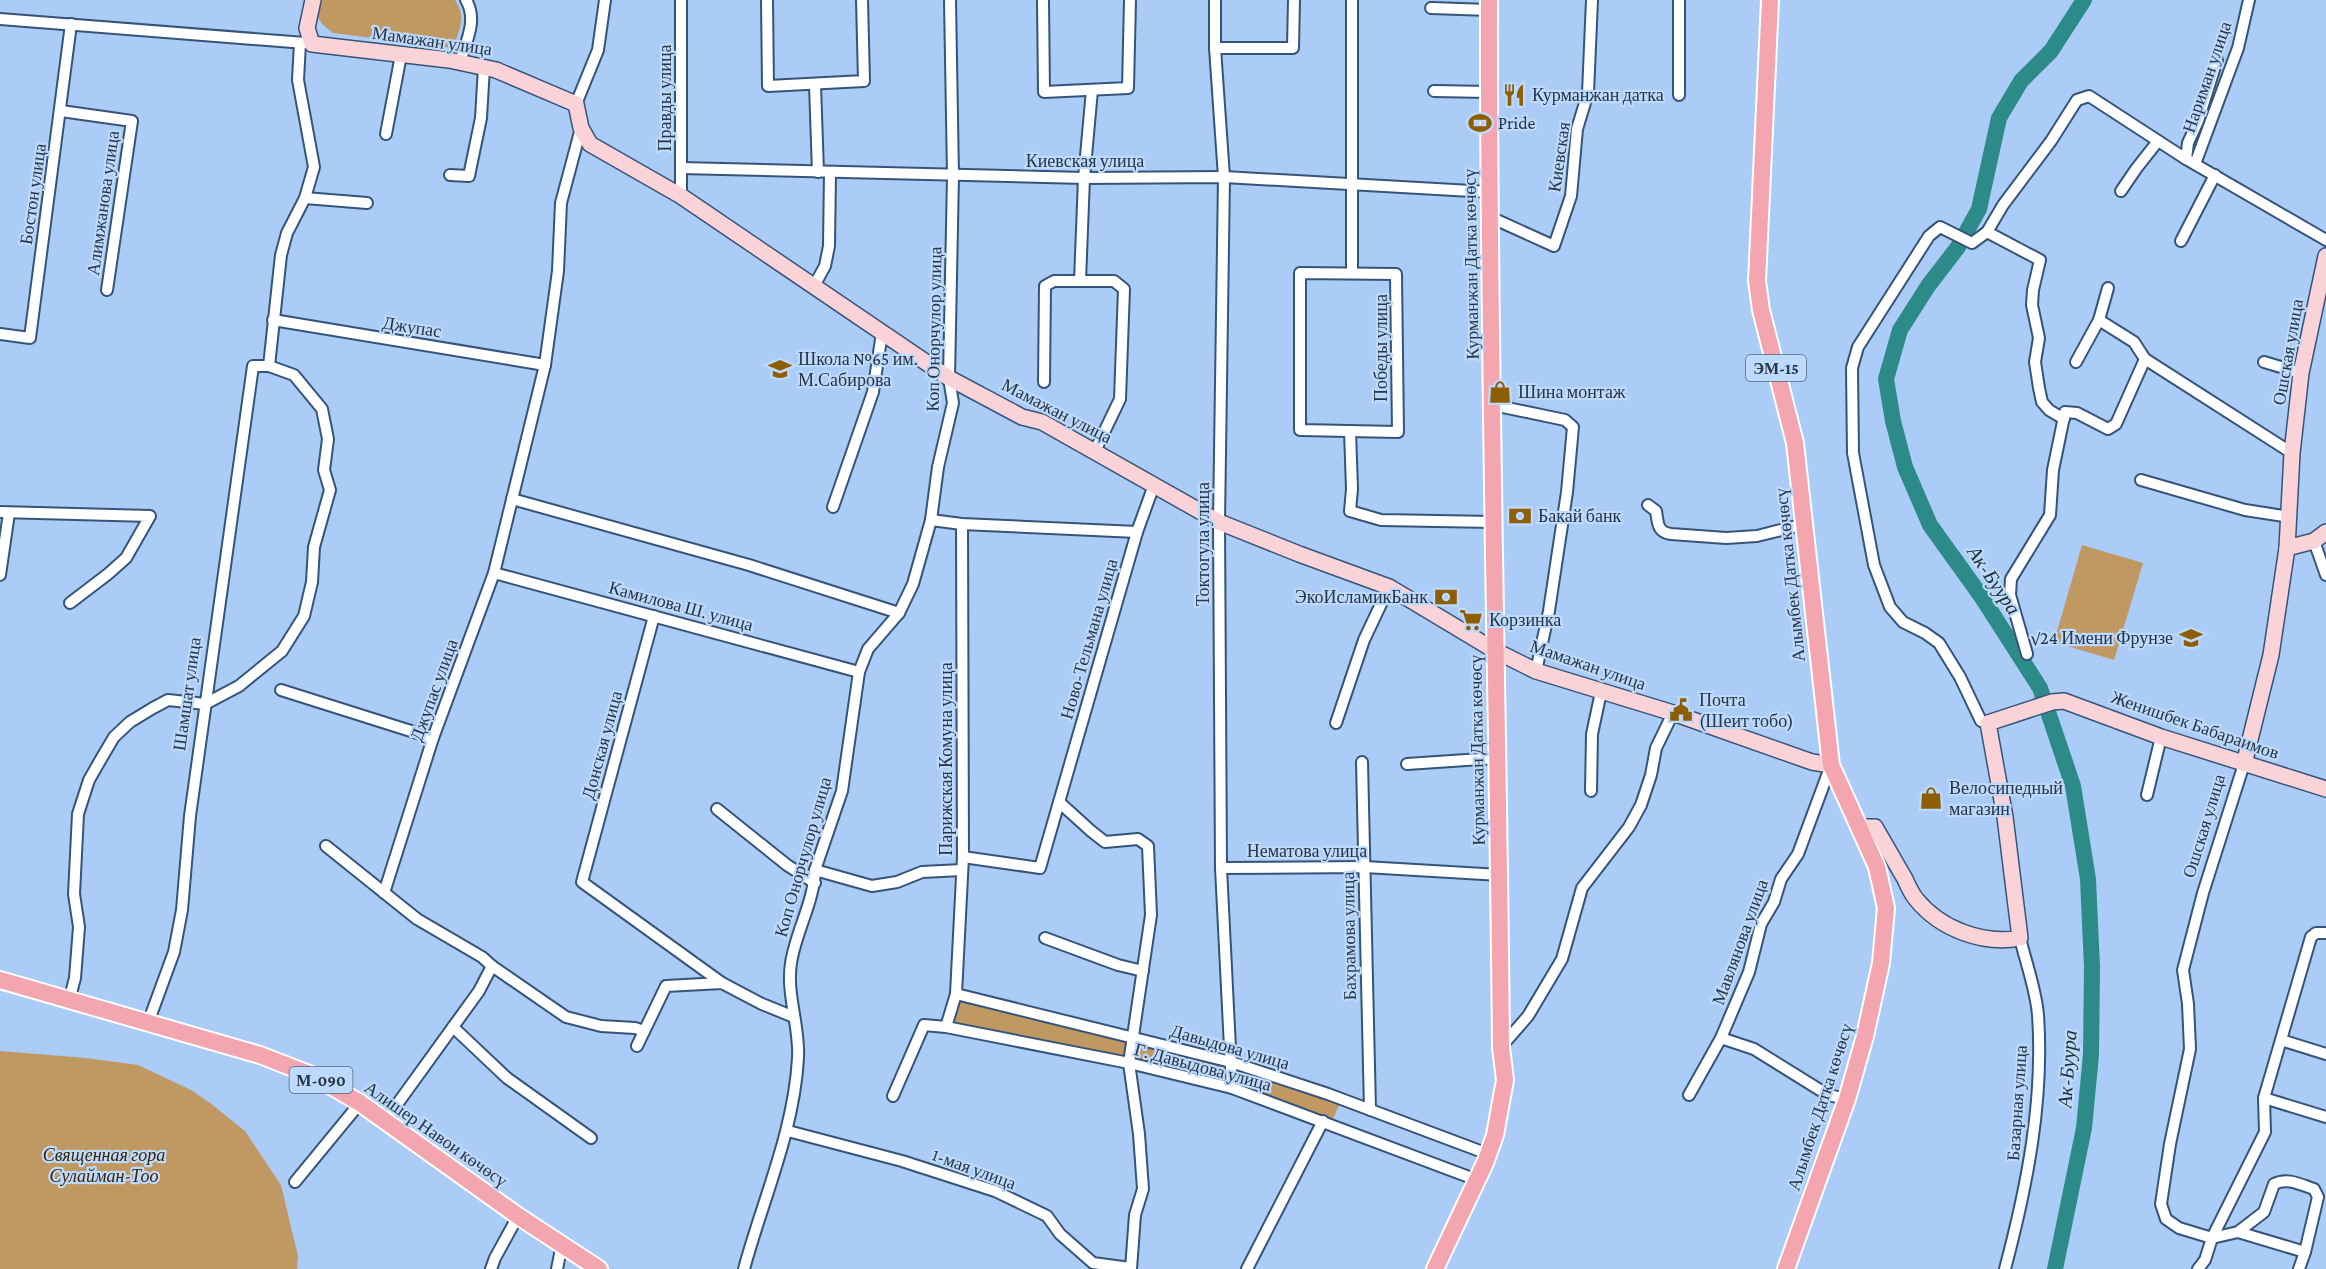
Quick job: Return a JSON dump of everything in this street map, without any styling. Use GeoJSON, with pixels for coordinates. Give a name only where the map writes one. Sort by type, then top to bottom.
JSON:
{"type":"FeatureCollection","features":[{"type":"Feature","properties":{"kind":"main road","name":"Алымбек Датка көчөсү"},"geometry":{"type":"LineString","coordinates":[[1770,0],[1757,280],[1761,310],[1795,443],[1831,765],[1877,867],[1886,908],[1881,963],[1865,1036],[1847,1099],[1786,1269]]}},
{"type":"Feature","properties":{"kind":"main road","name":"Курманжан Датка көчөсү"},"geometry":{"type":"LineString","coordinates":[[1435,1269],[1495,1136],[1505,1080],[1501,1047],[1500,876],[1494,650],[1493,405],[1488,192],[1489,5]]}},
{"type":"Feature","properties":{"kind":"main road","name":"Алишер Навои көчөсү"},"geometry":{"type":"LineString","coordinates":[[0,980],[288,1065],[314,1076],[360,1103],[518,1216],[599,1269]]}},
{"type":"Feature","properties":{"kind":"street"},"geometry":{"type":"LineString","coordinates":[[69,1001],[75,978],[79,927],[74,894],[78,814],[89,780],[114,737],[130,722],[168,700],[205,704],[239,686],[282,651],[304,616],[312,582],[314,547],[330,490],[324,470],[327,439],[322,409],[294,375],[269,366],[281,255],[287,233],[305,198],[314,166],[298,80],[313,0]]}},
{"type":"Feature","properties":{"kind":"street"},"geometry":{"type":"LineString","coordinates":[[460,62],[471,27],[472,9],[466,0]]}},
{"type":"Feature","properties":{"kind":"street"},"geometry":{"type":"LineString","coordinates":[[576,104],[598,50],[605,0]]}},
{"type":"Feature","properties":{"kind":"street","name":"Правды улица"},"geometry":{"type":"LineString","coordinates":[[681,0],[681,196]]}},
{"type":"Feature","properties":{"kind":"street"},"geometry":{"type":"LineString","coordinates":[[767,0],[768,86],[864,81],[862,0]]}},
{"type":"Feature","properties":{"kind":"street","name":"Коп Онорчулор улица"},"geometry":{"type":"LineString","coordinates":[[744,1269],[788,1131],[798,1056],[790,966],[794,944],[815,883],[815,870],[842,791],[860,672],[868,649],[899,613],[913,584],[931,520],[938,467],[953,403],[949,378],[953,176],[950,0]]}},
{"type":"Feature","properties":{"kind":"street"},"geometry":{"type":"LineString","coordinates":[[1043,0],[1044,92],[1128,88],[1130,0]]}},
{"type":"Feature","properties":{"kind":"street","name":"Токтогула улица"},"geometry":{"type":"LineString","coordinates":[[1215,0],[1215,48],[1224,177],[1219,522],[1221,868],[1232,1088]]}},
{"type":"Feature","properties":{"kind":"street"},"geometry":{"type":"LineString","coordinates":[[1215,48],[1293,48],[1294,0]]}},
{"type":"Feature","properties":{"kind":"street"},"geometry":{"type":"LineString","coordinates":[[1352,0],[1352,273]]}},
{"type":"Feature","properties":{"kind":"street","name":"Киевская"},"geometry":{"type":"LineString","coordinates":[[1490,217],[1554,246],[1571,196],[1577,129],[1588,93],[1592,0]]}},
{"type":"Feature","properties":{"kind":"street"},"geometry":{"type":"LineString","coordinates":[[1679,0],[1679,95]]}},
{"type":"Feature","properties":{"kind":"street","name":"Нариман улица"},"geometry":{"type":"LineString","coordinates":[[2190,162],[2238,48],[2249,0]]}},
{"type":"Feature","properties":{"kind":"street"},"geometry":{"type":"LineString","coordinates":[[1431,8],[1489,5]]}},
{"type":"Feature","properties":{"kind":"street"},"geometry":{"type":"LineString","coordinates":[[0,19],[306,44]]}},
{"type":"Feature","properties":{"kind":"street","name":"Бостон улица"},"geometry":{"type":"LineString","coordinates":[[0,334],[30,338],[71,24]]}},
{"type":"Feature","properties":{"kind":"street","name":"Мамажан улица"},"geometry":{"type":"LineString","coordinates":[[306,44],[460,62],[484,67],[576,104],[581,128],[590,144],[681,196],[949,378],[1022,417],[1042,422],[1219,522],[1389,587],[1494,650],[1536,671],[1673,713],[1812,762],[1831,765]]}},
{"type":"Feature","properties":{"kind":"street"},"geometry":{"type":"LineString","coordinates":[[386,134],[401,55]]}},
{"type":"Feature","properties":{"kind":"street"},"geometry":{"type":"LineString","coordinates":[[2190,162],[2187,143],[2198,121],[2217,60]]}},
{"type":"Feature","properties":{"kind":"street"},"geometry":{"type":"LineString","coordinates":[[450,175],[469,176],[481,117],[484,67]]}},
{"type":"Feature","properties":{"kind":"street"},"geometry":{"type":"LineString","coordinates":[[815,85],[818,172]]}},
{"type":"Feature","properties":{"kind":"street"},"geometry":{"type":"LineString","coordinates":[[1080,281],[1084,178],[1092,90]]}},
{"type":"Feature","properties":{"kind":"street"},"geometry":{"type":"LineString","coordinates":[[1434,91],[1489,92]]}},
{"type":"Feature","properties":{"kind":"street"},"geometry":{"type":"LineString","coordinates":[[1860,828],[1875,827],[1916,899],[1936,917],[1953,928],[1971,935],[2007,941],[2020,939],[2005,817],[1988,723],[1980,721],[1960,677],[1939,643],[1903,622],[1890,607],[1874,565],[1853,453],[1852,368],[1858,347],[1929,236],[1940,227],[1972,243],[1987,232],[2003,205],[2051,141],[2077,100],[2089,96],[2190,162],[2215,174],[2326,240]]}},
{"type":"Feature","properties":{"kind":"street","name":"Алимжанова улица"},"geometry":{"type":"LineString","coordinates":[[61,111],[132,121],[107,290]]}},
{"type":"Feature","properties":{"kind":"street","name":"Джупас улица"},"geometry":{"type":"LineString","coordinates":[[384,893],[433,738],[494,573],[545,365],[558,271],[561,203],[581,128]]}},
{"type":"Feature","properties":{"kind":"street"},"geometry":{"type":"LineString","coordinates":[[2121,191],[2158,141]]}},
{"type":"Feature","properties":{"kind":"street","name":"Киевская улица"},"geometry":{"type":"LineString","coordinates":[[681,168],[953,176],[1224,177],[1488,192]]}},
{"type":"Feature","properties":{"kind":"street"},"geometry":{"type":"LineString","coordinates":[[814,286],[825,266],[829,246],[830,172]]}},
{"type":"Feature","properties":{"kind":"street"},"geometry":{"type":"LineString","coordinates":[[2181,241],[2215,174]]}},
{"type":"Feature","properties":{"kind":"street"},"geometry":{"type":"LineString","coordinates":[[305,198],[367,203]]}},
{"type":"Feature","properties":{"kind":"street"},"geometry":{"type":"LineString","coordinates":[[1987,232],[2040,260],[2032,305],[2039,338],[2035,362],[2042,402],[2049,410],[2064,419]]}},
{"type":"Feature","properties":{"kind":"street","name":"Ошская улица"},"geometry":{"type":"LineString","coordinates":[[2305,1252],[2318,1197],[2314,1189],[2288,1180],[2274,1184],[2264,1212],[2238,1232],[2212,1238],[2179,1228],[2166,1220],[2161,1204],[2170,1144],[2190,1049],[2188,1004],[2183,970],[2203,893],[2244,764],[2271,655],[2288,548],[2292,453],[2301,373],[2326,256]]}},
{"type":"Feature","properties":{"kind":"street","name":"Победы улица"},"geometry":{"type":"LineString","coordinates":[[1300,273],[1352,273],[1396,274],[1398,432],[1300,430],[1300,273]]}},
{"type":"Feature","properties":{"kind":"street"},"geometry":{"type":"LineString","coordinates":[[1044,382],[1045,286],[1054,281],[1114,281],[1124,289],[1120,399],[1095,451]]}},
{"type":"Feature","properties":{"kind":"street"},"geometry":{"type":"LineString","coordinates":[[2076,362],[2099,320],[2108,288]]}},
{"type":"Feature","properties":{"kind":"street","name":"Джупас"},"geometry":{"type":"LineString","coordinates":[[273,320],[545,365]]}},
{"type":"Feature","properties":{"kind":"street"},"geometry":{"type":"LineString","coordinates":[[2099,320],[2134,342],[2145,359],[2292,453]]}},
{"type":"Feature","properties":{"kind":"street"},"geometry":{"type":"LineString","coordinates":[[833,507],[873,392],[882,333]]}},
{"type":"Feature","properties":{"kind":"street"},"geometry":{"type":"LineString","coordinates":[[2027,654],[2010,595],[2011,579],[2050,514],[2053,470],[2065,412],[2071,412],[2108,429],[2113,427],[2145,359]]}},
{"type":"Feature","properties":{"kind":"street"},"geometry":{"type":"LineString","coordinates":[[2264,362],[2301,373]]}},
{"type":"Feature","properties":{"kind":"street","name":"Шамшат улица"},"geometry":{"type":"LineString","coordinates":[[148,1023],[174,951],[182,910],[190,816],[252,366],[269,366]]}},
{"type":"Feature","properties":{"kind":"street"},"geometry":{"type":"LineString","coordinates":[[1493,405],[1565,420],[1573,428],[1567,492],[1549,611],[1536,671]]}},
{"type":"Feature","properties":{"kind":"street"},"geometry":{"type":"LineString","coordinates":[[1350,431],[1352,489],[1350,511],[1381,520],[1493,522]]}},
{"type":"Feature","properties":{"kind":"street"},"geometry":{"type":"LineString","coordinates":[[2141,480],[2245,510],[2290,516]]}},
{"type":"Feature","properties":{"kind":"street","name":"Ново-Тельмана улица"},"geometry":{"type":"LineString","coordinates":[[963,857],[1040,868],[1137,532],[1154,485]]}},
{"type":"Feature","properties":{"kind":"street"},"geometry":{"type":"LineString","coordinates":[[512,499],[750,565],[899,613]]}},
{"type":"Feature","properties":{"kind":"street"},"geometry":{"type":"LineString","coordinates":[[1647,505],[1656,510],[1659,529],[1663,533],[1671,534],[1726,538],[1757,536],[1805,524]]}},
{"type":"Feature","properties":{"kind":"street"},"geometry":{"type":"LineString","coordinates":[[0,575],[4,512],[150,516],[126,558],[69,603]]}},
{"type":"Feature","properties":{"kind":"street"},"geometry":{"type":"LineString","coordinates":[[931,520],[962,524],[1137,532]]}},
{"type":"Feature","properties":{"kind":"street","name":"Парижская Комуна улица"},"geometry":{"type":"LineString","coordinates":[[946,1027],[956,994],[963,857],[962,524]]}},
{"type":"Feature","properties":{"kind":"street"},"geometry":{"type":"LineString","coordinates":[[2288,548],[2320,537],[2326,575]]}},
{"type":"Feature","properties":{"kind":"street","name":"Камилова Ш. улица"},"geometry":{"type":"LineString","coordinates":[[494,573],[860,672]]}},
{"type":"Feature","properties":{"kind":"street"},"geometry":{"type":"LineString","coordinates":[[1336,723],[1364,640],[1389,587]]}},
{"type":"Feature","properties":{"kind":"street","name":"Донская улица"},"geometry":{"type":"LineString","coordinates":[[654,616],[582,882],[722,983]]}},
{"type":"Feature","properties":{"kind":"street"},"geometry":{"type":"LineString","coordinates":[[280,690],[433,738]]}},
{"type":"Feature","properties":{"kind":"street"},"geometry":{"type":"LineString","coordinates":[[1591,791],[1592,734],[1601,692]]}},
{"type":"Feature","properties":{"kind":"street","name":"Женишбек Бабараимов"},"geometry":{"type":"LineString","coordinates":[[1988,723],[2052,702],[2064,701],[2161,737],[2326,789]]}},
{"type":"Feature","properties":{"kind":"street"},"geometry":{"type":"LineString","coordinates":[[1501,1047],[1528,1016],[1562,960],[1582,888],[1629,827],[1641,805],[1651,775],[1656,748],[1673,713]]}},
{"type":"Feature","properties":{"kind":"street"},"geometry":{"type":"LineString","coordinates":[[2148,795],[2161,737]]}},
{"type":"Feature","properties":{"kind":"street"},"geometry":{"type":"LineString","coordinates":[[1407,764],[1496,758]]}},
{"type":"Feature","properties":{"kind":"street","name":"Бахрамова улица"},"geometry":{"type":"LineString","coordinates":[[1362,762],[1370,1110]]}},
{"type":"Feature","properties":{"kind":"street","name":"Мавлянова улица"},"geometry":{"type":"LineString","coordinates":[[1689,1095],[1721,1038],[1749,972],[1761,924],[1774,902],[1781,879],[1798,854],[1831,765]]}},
{"type":"Feature","properties":{"kind":"street"},"geometry":{"type":"LineString","coordinates":[[1059,802],[1090,831],[1106,842],[1138,839],[1148,846],[1151,915],[1129,1063],[1140,1134],[1143,1189],[1135,1215],[1131,1268]]}},
{"type":"Feature","properties":{"kind":"street"},"geometry":{"type":"LineString","coordinates":[[717,809],[787,865],[815,883]]}},
{"type":"Feature","properties":{"kind":"street"},"geometry":{"type":"LineString","coordinates":[[326,846],[417,919],[482,957],[566,1017],[601,1026],[635,1028],[644,1031]]}},
{"type":"Feature","properties":{"kind":"street","name":"Нематова улица"},"geometry":{"type":"LineString","coordinates":[[1221,868],[1365,867],[1500,876]]}},
{"type":"Feature","properties":{"kind":"street"},"geometry":{"type":"LineString","coordinates":[[815,870],[872,886],[897,882],[922,872],[962,870]]}},
{"type":"Feature","properties":{"kind":"street"},"geometry":{"type":"LineString","coordinates":[[2198,1269],[2205,1260],[2212,1238],[2265,1132],[2264,1098],[2311,937],[2316,933],[2326,933]]}},
{"type":"Feature","properties":{"kind":"street"},"geometry":{"type":"LineString","coordinates":[[1045,938],[1118,965],[1143,971]]}},
{"type":"Feature","properties":{"kind":"street","name":"Базарная улица"},"geometry":{"type":"LineString","coordinates":[[2005,1269],[2030,1161],[2039,1079],[2038,1012],[2020,939]]}},
{"type":"Feature","properties":{"kind":"street"},"geometry":{"type":"LineString","coordinates":[[385,1121],[479,991],[492,966]]}},
{"type":"Feature","properties":{"kind":"street"},"geometry":{"type":"LineString","coordinates":[[637,1046],[666,986],[722,983],[762,1004],[794,1017]]}},
{"type":"Feature","properties":{"kind":"street","name":"Давыдова улица"},"geometry":{"type":"LineString","coordinates":[[956,994],[1231,1062],[1488,1154]]}},
{"type":"Feature","properties":{"kind":"street"},"geometry":{"type":"LineString","coordinates":[[892,1096],[924,1025],[946,1027]]}},
{"type":"Feature","properties":{"kind":"street"},"geometry":{"type":"LineString","coordinates":[[453,1027],[507,1078],[591,1138]]}},
{"type":"Feature","properties":{"kind":"street","name":"Г. Давыдова улица"},"geometry":{"type":"LineString","coordinates":[[946,1027],[1129,1063],[1232,1088],[1323,1120],[1477,1180]]}},
{"type":"Feature","properties":{"kind":"street"},"geometry":{"type":"LineString","coordinates":[[1721,1038],[1754,1049],[1828,1095],[1847,1099]]}},
{"type":"Feature","properties":{"kind":"street"},"geometry":{"type":"LineString","coordinates":[[2282,1040],[2326,1054]]}},
{"type":"Feature","properties":{"kind":"street"},"geometry":{"type":"LineString","coordinates":[[2264,1098],[2326,1117]]}},
{"type":"Feature","properties":{"kind":"street"},"geometry":{"type":"LineString","coordinates":[[295,1182],[360,1103]]}},
{"type":"Feature","properties":{"kind":"street"},"geometry":{"type":"LineString","coordinates":[[1247,1269],[1323,1120]]}},
{"type":"Feature","properties":{"kind":"street","name":"1-мая улица"},"geometry":{"type":"LineString","coordinates":[[788,1131],[902,1161],[995,1191],[1047,1216],[1060,1234],[1093,1263],[1131,1268]]}},
{"type":"Feature","properties":{"kind":"street"},"geometry":{"type":"LineString","coordinates":[[491,1269],[518,1216]]}},
{"type":"Feature","properties":{"kind":"street"},"geometry":{"type":"LineString","coordinates":[[2238,1232],[2305,1252],[2299,1269]]}},
{"type":"Feature","properties":{"kind":"street"},"geometry":{"type":"LineString","coordinates":[[557,1269],[562,1244]]}},
{"type":"Feature","properties":{"kind":"green space"},"geometry":{"type":"Polygon","coordinates":[[[322,0],[455,0],[461,12],[461,24],[453,48],[333,33],[322,24],[317,14],[322,0]]]}},
{"type":"Feature","properties":{"kind":"green space"},"geometry":{"type":"Polygon","coordinates":[[[2082,545],[2143,563],[2114,660],[2054,642],[2082,545]]]}},
{"type":"Feature","properties":{"kind":"green space"},"geometry":{"type":"Polygon","coordinates":[[[961,1001],[1127,1042],[1123,1058],[954,1024],[961,1001]]]}},
{"type":"Feature","properties":{"kind":"green space"},"geometry":{"type":"Polygon","coordinates":[[[1137,1042],[1226,1065],[1222,1081],[1133,1061],[1137,1042]]]}},
{"type":"Feature","properties":{"kind":"green space","name":"Священная гора Сулайман-Тоо"},"geometry":{"type":"Polygon","coordinates":[[[0,1051],[138,1065],[191,1090],[210,1103],[245,1131],[281,1185],[298,1256],[297,1269],[0,1269],[0,1051]]]}},
{"type":"Feature","properties":{"kind":"green space"},"geometry":{"type":"Polygon","coordinates":[[[1238,1069],[1340,1103],[1332,1121],[1238,1087],[1238,1069]]]}},
{"type":"Feature","properties":{"kind":"waterway","name":"Ак-Буура"},"geometry":{"type":"LineString","coordinates":[[2055,1269],[2084,1128],[2091,1055],[2092,967],[2088,879],[2073,786],[2040,688],[1981,596],[1930,525],[1905,467],[1893,421],[1886,379],[1900,330],[1928,286],[1958,247],[1979,209],[1999,118],[2021,81],[2051,51],[2084,0]]}},
{"type":"Feature","properties":{"kind":"place","name":"Курманжан датка"},"geometry":{"type":"Point","coordinates":[1514,95]}},
{"type":"Feature","properties":{"kind":"place","name":"Pride"},"geometry":{"type":"Point","coordinates":[1480,123]}},
{"type":"Feature","properties":{"kind":"place","name":"Школа №65 им. М.Сабирова"},"geometry":{"type":"Point","coordinates":[780,369]}},
{"type":"Feature","properties":{"kind":"place","name":"Шина монтаж"},"geometry":{"type":"Point","coordinates":[1500,392]}},
{"type":"Feature","properties":{"kind":"place","name":"Бакай банк"},"geometry":{"type":"Point","coordinates":[1520,516]}},
{"type":"Feature","properties":{"kind":"place","name":"ЭкоИсламикБанк"},"geometry":{"type":"Point","coordinates":[1446,597]}},
{"type":"Feature","properties":{"kind":"place","name":"Корзинка"},"geometry":{"type":"Point","coordinates":[1471,620]}},
{"type":"Feature","properties":{"kind":"place","name":"√24 Имени Фрунзе"},"geometry":{"type":"Point","coordinates":[2191,638]}},
{"type":"Feature","properties":{"kind":"place","name":"Почта (Шеит тобо)"},"geometry":{"type":"Point","coordinates":[1681,710]}},
{"type":"Feature","properties":{"kind":"place","name":"Велосипедный магазин"},"geometry":{"type":"Point","coordinates":[1931,798]}}]}
